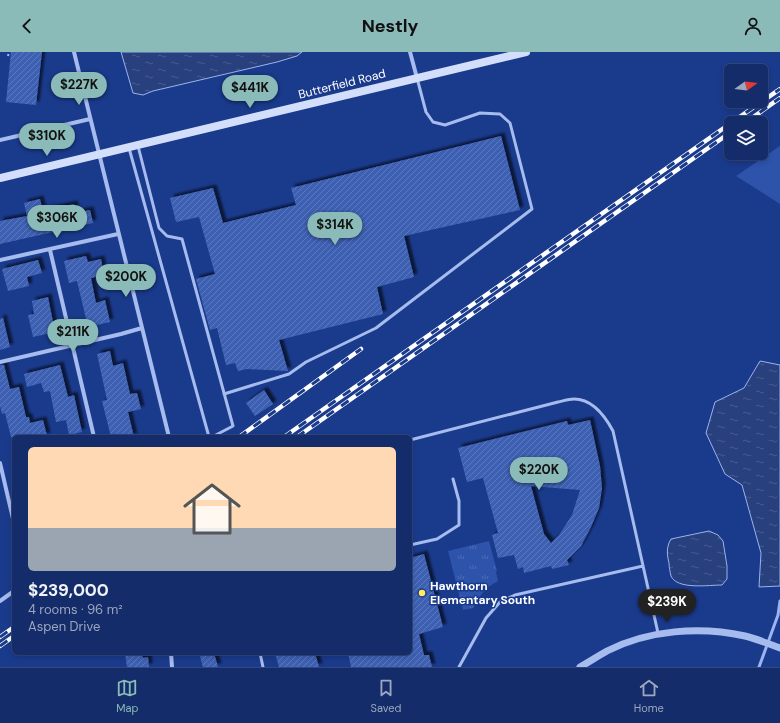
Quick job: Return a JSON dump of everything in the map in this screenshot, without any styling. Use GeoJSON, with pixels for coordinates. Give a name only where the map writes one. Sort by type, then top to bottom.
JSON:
{"type":"FeatureCollection","features":[{"type":"Feature","properties":{"kind":"main road","name":"Butterfield Road"},"geometry":{"type":"LineString","coordinates":[[0,178],[526,52]]}},
{"type":"Feature","properties":{"kind":"street"},"geometry":{"type":"LineString","coordinates":[[74,52],[169,435]]}},
{"type":"Feature","properties":{"kind":"street"},"geometry":{"type":"LineString","coordinates":[[410,52],[417,78]]}},
{"type":"Feature","properties":{"kind":"street"},"geometry":{"type":"LineString","coordinates":[[0,140],[90,119]]}},
{"type":"Feature","properties":{"kind":"street"},"geometry":{"type":"LineString","coordinates":[[0,260],[118,234]]}},
{"type":"Feature","properties":{"kind":"street"},"geometry":{"type":"LineString","coordinates":[[50,250],[94,435]]}},
{"type":"Feature","properties":{"kind":"street"},"geometry":{"type":"LineString","coordinates":[[0,362],[142,328]]}},
{"type":"Feature","properties":{"kind":"street"},"geometry":{"type":"LineString","coordinates":[[0,463],[12,514]]}},
{"type":"Feature","properties":{"kind":"street"},"geometry":{"type":"LineString","coordinates":[[0,601],[12,592]]}},
{"type":"Feature","properties":{"kind":"street"},"geometry":{"type":"LineString","coordinates":[[580,667],[608,651],[639,639],[676,631],[716,631],[746,636],[779,647]]}},
{"type":"Feature","properties":{"kind":"street"},"geometry":{"type":"LineString","coordinates":[[171,655],[172,667]]}},
{"type":"Feature","properties":{"kind":"lane"},"geometry":{"type":"LineString","coordinates":[[224,394],[289,374],[306,362],[376,328],[532,209],[510,123],[500,114],[480,113],[445,125],[434,122],[426,112],[417,78]]}},
{"type":"Feature","properties":{"kind":"lane"},"geometry":{"type":"LineString","coordinates":[[138,146],[159,228],[167,236],[182,239],[233,426],[215,435]]}},
{"type":"Feature","properties":{"kind":"lane"},"geometry":{"type":"LineString","coordinates":[[129,148],[210,435]]}},
{"type":"Feature","properties":{"kind":"lane"},"geometry":{"type":"LineString","coordinates":[[412,439],[558,402],[574,399],[591,404],[604,416],[613,431],[658,635]]}},
{"type":"Feature","properties":{"kind":"lane"},"geometry":{"type":"LineString","coordinates":[[412,545],[437,539],[459,525],[459,501],[453,479]]}},
{"type":"Feature","properties":{"kind":"lane"},"geometry":{"type":"LineString","coordinates":[[459,667],[486,618],[500,602],[514,594],[643,566]]}},
{"type":"Feature","properties":{"kind":"lane"},"geometry":{"type":"LineString","coordinates":[[260,655],[263,667]]}},
{"type":"Feature","properties":{"kind":"path"},"geometry":{"type":"LineString","coordinates":[[8,56],[9,52]]}},
{"type":"Feature","properties":{"kind":"green space"},"geometry":{"type":"Polygon","coordinates":[[[780,146],[780,204],[736,176],[759,160],[768,160],[768,154],[780,146]]]}},
{"type":"Feature","properties":{"kind":"green space"},"geometry":{"type":"Polygon","coordinates":[[[489,541],[497,571],[498,581],[483,592],[473,608],[463,610],[448,551],[489,541]]]}},
{"type":"Feature","properties":{"kind":"water"},"geometry":{"type":"Polygon","coordinates":[[[121,52],[302,52],[297,56],[277,62],[153,91],[143,95],[133,93],[121,52]]]}},
{"type":"Feature","properties":{"kind":"water"},"geometry":{"type":"Polygon","coordinates":[[[760,361],[780,365],[780,586],[759,587],[761,553],[742,485],[725,474],[706,433],[715,402],[744,388],[760,361]]]}},
{"type":"Feature","properties":{"kind":"water"},"geometry":{"type":"Polygon","coordinates":[[[709,531],[718,535],[723,541],[727,566],[727,579],[722,585],[702,586],[686,585],[674,580],[671,576],[667,554],[668,545],[671,539],[709,531]]]}},
{"type":"Feature","properties":{"kind":"building"},"geometry":{"type":"Polygon","coordinates":[[[11,52],[42,52],[36,105],[6,102],[11,52]]]}},
{"type":"Feature","properties":{"kind":"building"},"geometry":{"type":"Polygon","coordinates":[[[501,136],[520,210],[404,236],[414,277],[377,287],[383,314],[279,340],[288,371],[247,369],[238,371],[235,363],[226,365],[217,328],[210,330],[196,279],[215,274],[199,217],[176,222],[170,198],[213,188],[223,223],[296,205],[291,188],[501,136]]]}},
{"type":"Feature","properties":{"kind":"building"},"geometry":{"type":"Polygon","coordinates":[[[40,199],[43,211],[74,204],[76,213],[90,210],[93,223],[0,244],[0,221],[27,216],[24,203],[40,199]]]}},
{"type":"Feature","properties":{"kind":"building"},"geometry":{"type":"Polygon","coordinates":[[[86,256],[88,262],[101,259],[104,275],[91,278],[96,303],[105,300],[110,322],[88,327],[77,281],[69,283],[64,261],[86,256]]]}},
{"type":"Feature","properties":{"kind":"building"},"geometry":{"type":"Polygon","coordinates":[[[38,260],[42,273],[27,277],[29,286],[8,291],[2,269],[38,260]]]}},
{"type":"Feature","properties":{"kind":"building"},"geometry":{"type":"Polygon","coordinates":[[[48,297],[55,332],[33,337],[28,315],[34,314],[32,301],[48,297]]]}},
{"type":"Feature","properties":{"kind":"building"},"geometry":{"type":"Polygon","coordinates":[[[3,318],[10,347],[0,350],[0,319],[3,318]]]}},
{"type":"Feature","properties":{"kind":"building"},"geometry":{"type":"Polygon","coordinates":[[[110,351],[113,366],[123,363],[130,394],[137,393],[141,409],[128,412],[134,435],[110,435],[102,401],[107,400],[97,354],[110,351]]]}},
{"type":"Feature","properties":{"kind":"building"},"geometry":{"type":"Polygon","coordinates":[[[0,365],[4,365],[10,389],[19,387],[26,417],[29,417],[30,423],[43,420],[47,435],[12,435],[11,437],[5,413],[2,414],[0,406],[0,365]]]}},
{"type":"Feature","properties":{"kind":"building"},"geometry":{"type":"Polygon","coordinates":[[[60,365],[68,397],[74,395],[82,432],[69,435],[66,420],[56,422],[50,391],[44,392],[41,383],[27,387],[24,374],[60,365]]]}},
{"type":"Feature","properties":{"kind":"building"},"geometry":{"type":"Polygon","coordinates":[[[264,390],[273,404],[255,416],[246,403],[264,390]]]}},
{"type":"Feature","properties":{"kind":"building"},"geometry":{"type":"Polygon","coordinates":[[[590,420],[600,466],[602,488],[599,508],[581,546],[567,560],[569,565],[552,569],[551,566],[524,573],[523,567],[518,569],[514,555],[498,558],[492,535],[498,533],[483,478],[467,482],[458,448],[567,421],[568,425],[590,420]],[[531,486],[544,534],[551,543],[559,535],[572,515],[580,490],[531,486]]]}},
{"type":"Feature","properties":{"kind":"building","name":"Hawthorn Elementary South"},"geometry":{"type":"Polygon","coordinates":[[[424,554],[443,627],[419,634],[424,655],[429,655],[432,667],[351,667],[348,655],[412,655],[412,557],[424,554]]]}},
{"type":"Feature","properties":{"kind":"building"},"geometry":{"type":"Polygon","coordinates":[[[125,655],[142,655],[143,658],[148,657],[149,667],[127,667],[125,655]]]}},
{"type":"Feature","properties":{"kind":"building"},"geometry":{"type":"Polygon","coordinates":[[[200,655],[215,655],[218,667],[203,667],[200,655]]]}},
{"type":"Feature","properties":{"kind":"building"},"geometry":{"type":"Polygon","coordinates":[[[276,655],[316,655],[319,667],[279,667],[276,655]]]}},
{"type":"Feature","properties":{"kind":"waterway"},"geometry":{"type":"LineString","coordinates":[[759,667],[778,615],[780,601]]}},
{"type":"Feature","properties":{"kind":"railway"},"geometry":{"type":"LineString","coordinates":[[741,116],[780,89]]}},
{"type":"Feature","properties":{"kind":"railway"},"geometry":{"type":"LineString","coordinates":[[755,116],[780,98]]}},
{"type":"Feature","properties":{"kind":"railway"},"geometry":{"type":"LineString","coordinates":[[287,435],[724,128]]}},
{"type":"Feature","properties":{"kind":"railway"},"geometry":{"type":"LineString","coordinates":[[300,435],[724,137]]}},
{"type":"Feature","properties":{"kind":"railway"},"geometry":{"type":"LineString","coordinates":[[242,435],[361,349]]}},
{"type":"Feature","properties":{"kind":"railway"},"geometry":{"type":"LineString","coordinates":[[0,637],[12,628]]}},
{"type":"Feature","properties":{"kind":"railway"},"geometry":{"type":"LineString","coordinates":[[0,646],[12,637]]}},
{"type":"Feature","properties":{"kind":"place","name":"Hawthorn Elementary South"},"geometry":{"type":"Point","coordinates":[422,593]}}]}
